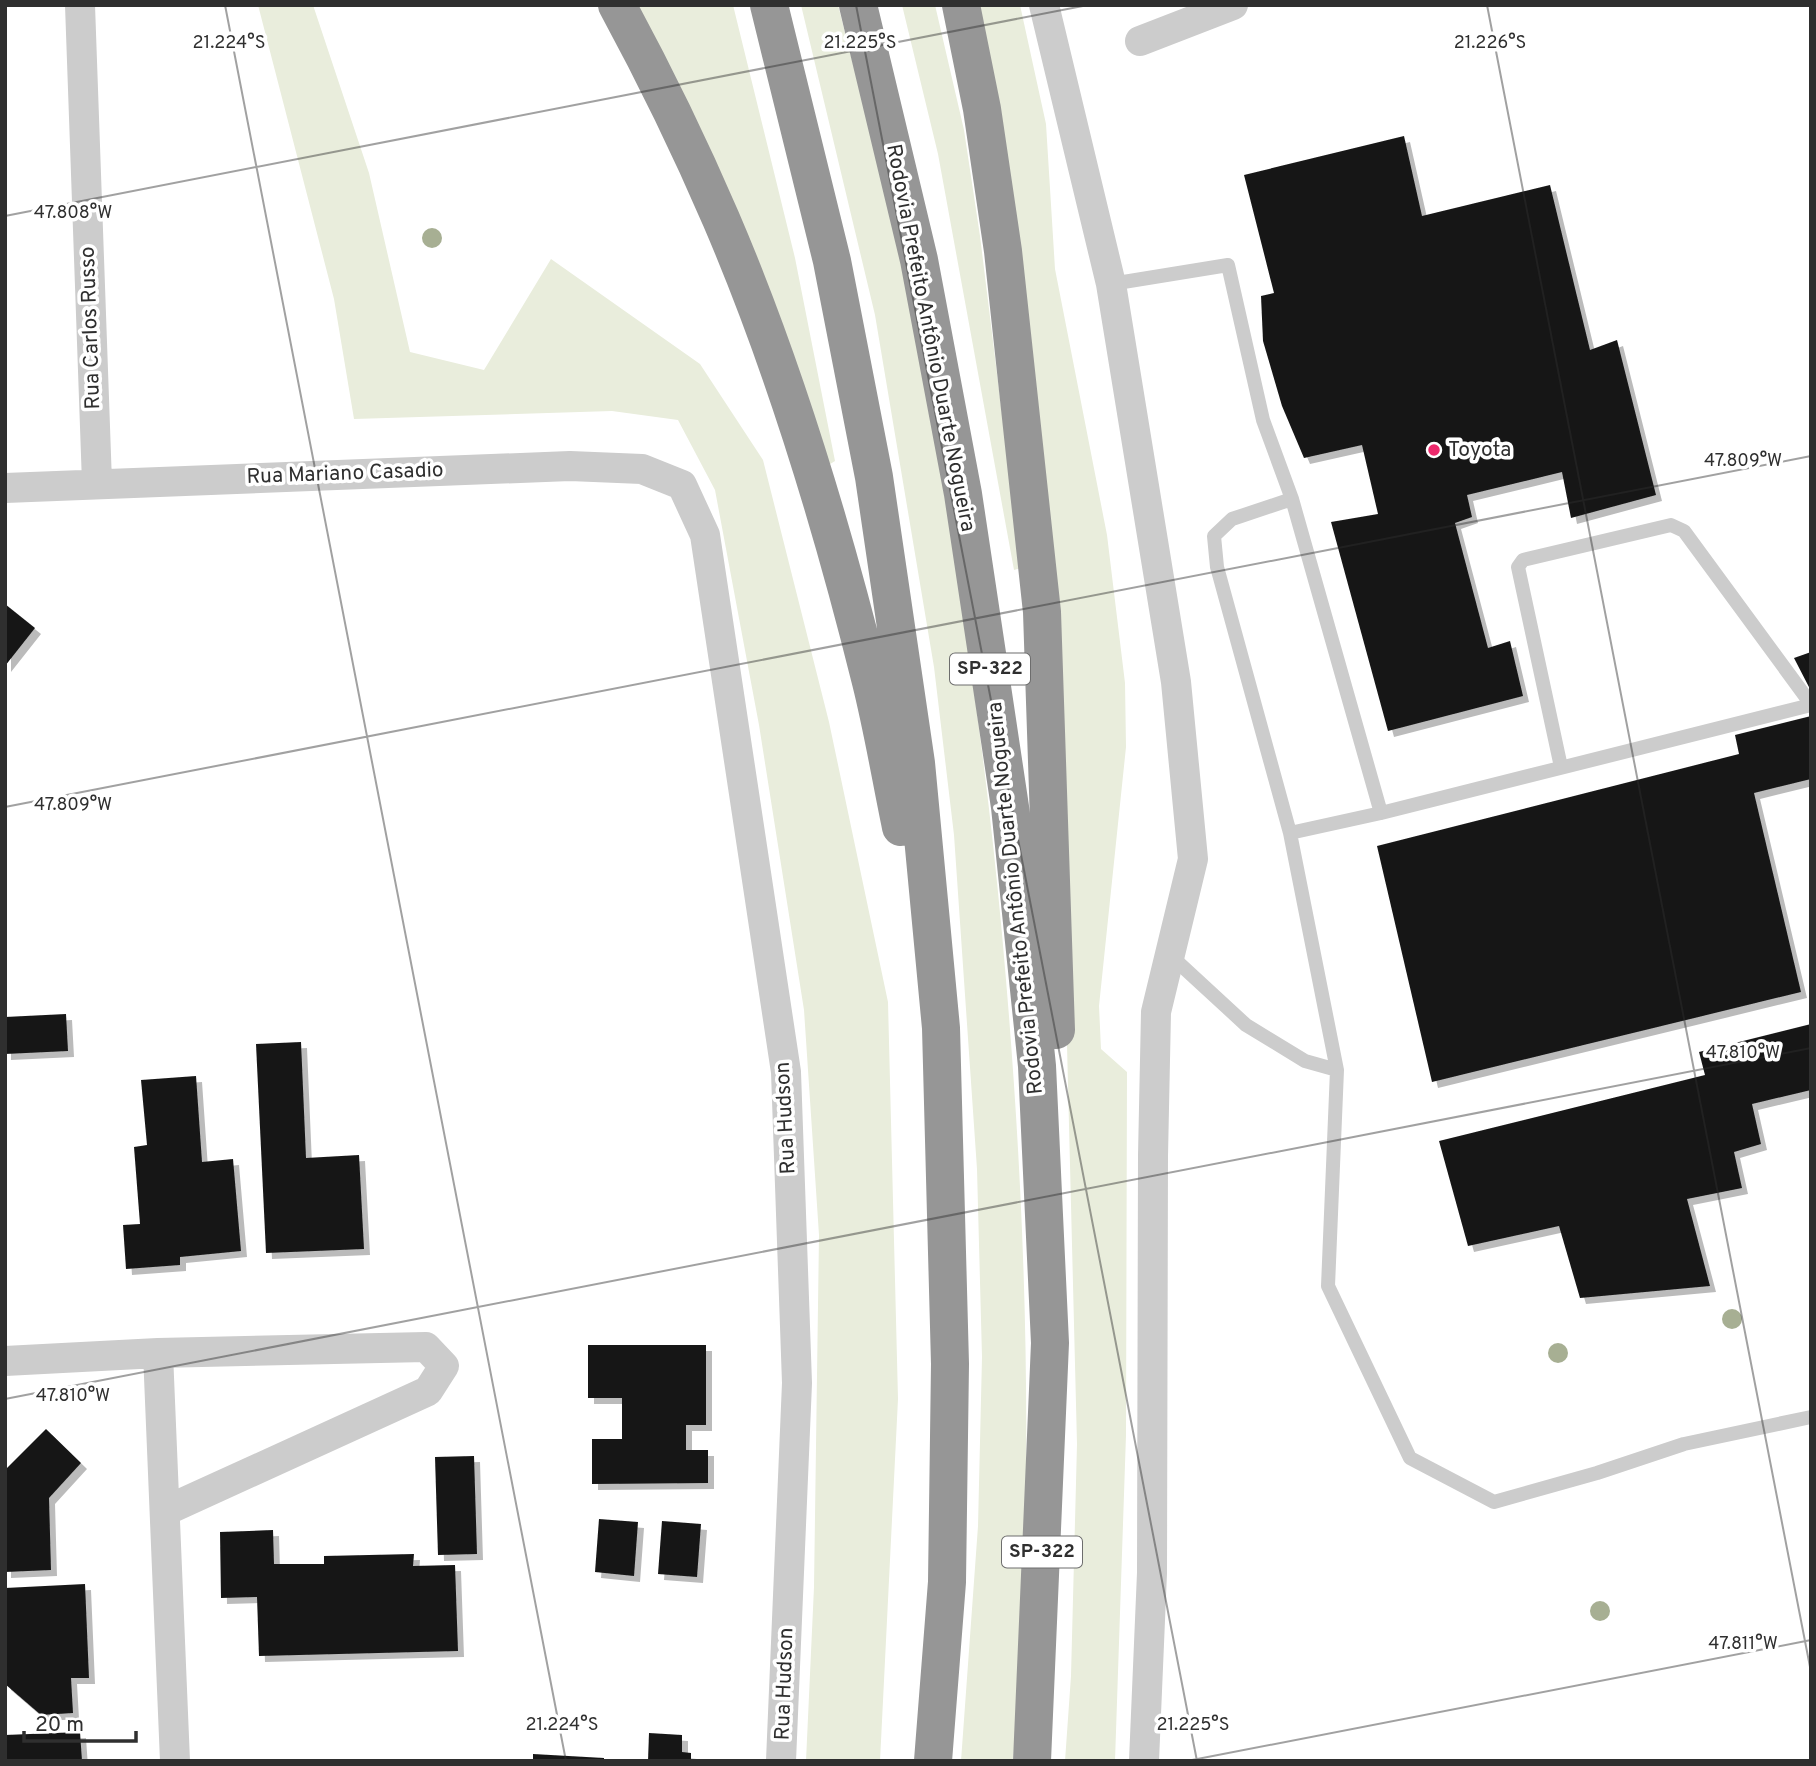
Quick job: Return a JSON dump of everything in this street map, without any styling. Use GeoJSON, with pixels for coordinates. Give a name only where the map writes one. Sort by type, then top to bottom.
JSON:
{"type":"FeatureCollection","features":[{"type":"Feature","properties":{"kind":"highway"},"geometry":{"type":"LineString","coordinates":[[617,5],[655,76],[722,220],[774,355],[824,505],[872,684],[941,1028]]}},
{"type":"Feature","properties":{"kind":"highway"},"geometry":{"type":"LineString","coordinates":[[769,5],[832,261],[874,477],[916,763],[941,1028],[950,1364],[947,1582],[933,1761]]}},
{"type":"Feature","properties":{"kind":"highway","name":"Rodovia Prefeito Antônio Duarte Nogueira"},"geometry":{"type":"LineString","coordinates":[[858,5],[919,260],[956,455],[1008,793],[1037,1066],[1050,1343],[1031,1761]]}},
{"type":"Feature","properties":{"kind":"highway"},"geometry":{"type":"LineString","coordinates":[[961,5],[982,109],[1003,251],[1042,612],[1057,1012],[1050,1343]]}},
{"type":"Feature","properties":{"kind":"street","name":"Rua Carlos Russo"},"geometry":{"type":"LineString","coordinates":[[80,5],[97,483]]}},
{"type":"Feature","properties":{"kind":"street"},"geometry":{"type":"LineString","coordinates":[[1044,5],[1111,284],[1176,682],[1193,859],[1156,1012],[1153,1156],[1153,1573],[1144,1761]]}},
{"type":"Feature","properties":{"kind":"street"},"geometry":{"type":"LineString","coordinates":[[1140,41],[1233,5]]}},
{"type":"Feature","properties":{"kind":"street","name":"Rua Mariano Casadio"},"geometry":{"type":"LineString","coordinates":[[5,488],[570,466],[642,469],[682,485]]}},
{"type":"Feature","properties":{"kind":"street","name":"Rua Hudson"},"geometry":{"type":"LineString","coordinates":[[682,485],[705,535],[786,1072],[797,1383],[781,1761]]}},
{"type":"Feature","properties":{"kind":"street"},"geometry":{"type":"LineString","coordinates":[[5,1361],[158,1353],[426,1347],[444,1366],[428,1391],[166,1511]]}},
{"type":"Feature","properties":{"kind":"street"},"geometry":{"type":"LineString","coordinates":[[158,1353],[175,1761]]}},
{"type":"Feature","properties":{"kind":"lane"},"geometry":{"type":"LineString","coordinates":[[1111,284],[1227,265],[1263,420],[1292,499],[1381,813]]}},
{"type":"Feature","properties":{"kind":"lane"},"geometry":{"type":"LineString","coordinates":[[1292,499],[1232,519],[1214,536],[1217,567],[1290,832],[1337,1070],[1328,1286],[1410,1458],[1494,1502],[1597,1473],[1684,1444],[1811,1417]]}},
{"type":"Feature","properties":{"kind":"lane"},"geometry":{"type":"LineString","coordinates":[[1290,832],[1381,813],[1561,768],[1811,704],[1684,531],[1671,525],[1523,559],[1518,566],[1561,768]]}},
{"type":"Feature","properties":{"kind":"lane"},"geometry":{"type":"LineString","coordinates":[[1170,955],[1246,1025],[1305,1061],[1337,1070]]}},
{"type":"Feature","properties":{"kind":"green space"},"geometry":{"type":"Polygon","coordinates":[[[258,5],[313,5],[369,173],[410,352],[484,370],[551,259],[700,364],[763,460],[829,722],[888,1002],[898,1399],[880,1761],[806,1761],[814,1587],[819,1235],[804,1010],[759,725],[715,490],[678,420],[612,411],[354,419],[334,299],[258,5]]]}},
{"type":"Feature","properties":{"kind":"green space"},"geometry":{"type":"Polygon","coordinates":[[[638,5],[733,5],[795,258],[835,461],[827,466],[638,5]]]}},
{"type":"Feature","properties":{"kind":"green space"},"geometry":{"type":"Polygon","coordinates":[[[801,5],[838,5],[884,189],[932,418],[986,784],[1011,1037],[1026,1347],[1024,1554],[1013,1761],[961,1761],[978,1526],[982,1357],[977,1169],[954,835],[934,667],[875,315],[801,5]]]}},
{"type":"Feature","properties":{"kind":"green space"},"geometry":{"type":"Polygon","coordinates":[[[902,5],[935,5],[964,130],[980,236],[1021,568],[1014,570],[938,154],[902,5]]]}},
{"type":"Feature","properties":{"kind":"green space"},"geometry":{"type":"Polygon","coordinates":[[[978,5],[1020,5],[1046,124],[1055,269],[1107,535],[1125,683],[1126,747],[1099,1006],[1101,1049],[1127,1072],[1126,1435],[1115,1761],[1065,1761],[1071,1676],[1077,1444],[1066,1005],[978,5]]]}},
{"type":"Feature","properties":{"kind":"building"},"geometry":{"type":"Polygon","coordinates":[[[1404,136],[1422,216],[1550,185],[1590,350],[1617,340],[1656,495],[1571,518],[1562,472],[1467,495],[1472,517],[1455,523],[1488,648],[1510,641],[1523,696],[1388,731],[1331,522],[1378,514],[1362,445],[1304,458],[1282,406],[1263,341],[1261,296],[1274,293],[1244,175],[1404,136]]]}},
{"type":"Feature","properties":{"kind":"building"},"geometry":{"type":"Polygon","coordinates":[[[5,604],[35,628],[5,666],[5,604]]]}},
{"type":"Feature","properties":{"kind":"building"},"geometry":{"type":"Polygon","coordinates":[[[1811,652],[1811,691],[1794,658],[1811,652]]]}},
{"type":"Feature","properties":{"kind":"building"},"geometry":{"type":"Polygon","coordinates":[[[1811,716],[1811,779],[1754,793],[1801,992],[1432,1082],[1377,846],[1739,754],[1735,735],[1811,716]]]}},
{"type":"Feature","properties":{"kind":"building"},"geometry":{"type":"Polygon","coordinates":[[[66,1014],[68,1051],[5,1054],[5,1017],[66,1014]]]}},
{"type":"Feature","properties":{"kind":"building"},"geometry":{"type":"Polygon","coordinates":[[[1811,1024],[1811,1090],[1752,1104],[1761,1144],[1734,1152],[1742,1188],[1687,1199],[1710,1286],[1580,1298],[1559,1226],[1468,1246],[1439,1141],[1705,1075],[1699,1052],[1811,1024]]]}},
{"type":"Feature","properties":{"kind":"building"},"geometry":{"type":"Polygon","coordinates":[[[301,1042],[306,1158],[359,1155],[364,1249],[266,1253],[256,1044],[301,1042]]]}},
{"type":"Feature","properties":{"kind":"building"},"geometry":{"type":"Polygon","coordinates":[[[196,1076],[202,1162],[233,1159],[241,1251],[180,1257],[180,1265],[126,1269],[123,1225],[140,1224],[134,1147],[147,1145],[141,1080],[196,1076]]]}},
{"type":"Feature","properties":{"kind":"building"},"geometry":{"type":"Polygon","coordinates":[[[588,1345],[706,1345],[706,1425],[686,1425],[686,1450],[708,1450],[708,1483],[592,1484],[592,1439],[622,1439],[622,1398],[588,1398],[588,1345]]]}},
{"type":"Feature","properties":{"kind":"building"},"geometry":{"type":"Polygon","coordinates":[[[46,1429],[81,1463],[49,1498],[51,1570],[5,1572],[5,1470],[46,1429]]]}},
{"type":"Feature","properties":{"kind":"building"},"geometry":{"type":"Polygon","coordinates":[[[474,1456],[477,1554],[438,1555],[435,1457],[474,1456]]]}},
{"type":"Feature","properties":{"kind":"building"},"geometry":{"type":"Polygon","coordinates":[[[599,1519],[638,1522],[634,1576],[595,1572],[599,1519]]]}},
{"type":"Feature","properties":{"kind":"building"},"geometry":{"type":"Polygon","coordinates":[[[662,1521],[701,1524],[697,1577],[658,1574],[662,1521]]]}},
{"type":"Feature","properties":{"kind":"building"},"geometry":{"type":"Polygon","coordinates":[[[273,1530],[274,1564],[324,1564],[324,1556],[414,1554],[413,1566],[455,1565],[458,1651],[259,1656],[257,1597],[221,1598],[220,1532],[273,1530]]]}},
{"type":"Feature","properties":{"kind":"building"},"geometry":{"type":"Polygon","coordinates":[[[85,1584],[89,1678],[71,1678],[73,1713],[41,1715],[5,1684],[5,1588],[85,1584]]]}},
{"type":"Feature","properties":{"kind":"building"},"geometry":{"type":"Polygon","coordinates":[[[80,1732],[82,1761],[5,1761],[5,1735],[80,1732]]]}},
{"type":"Feature","properties":{"kind":"building"},"geometry":{"type":"Polygon","coordinates":[[[649,1733],[682,1735],[682,1752],[691,1753],[691,1761],[648,1761],[649,1733]]]}},
{"type":"Feature","properties":{"kind":"building"},"geometry":{"type":"Polygon","coordinates":[[[533,1754],[604,1758],[604,1761],[533,1761],[533,1754]]]}},
{"type":"Feature","properties":{"kind":"place","name":"Toyota"},"geometry":{"type":"Point","coordinates":[1434,450]}}]}
